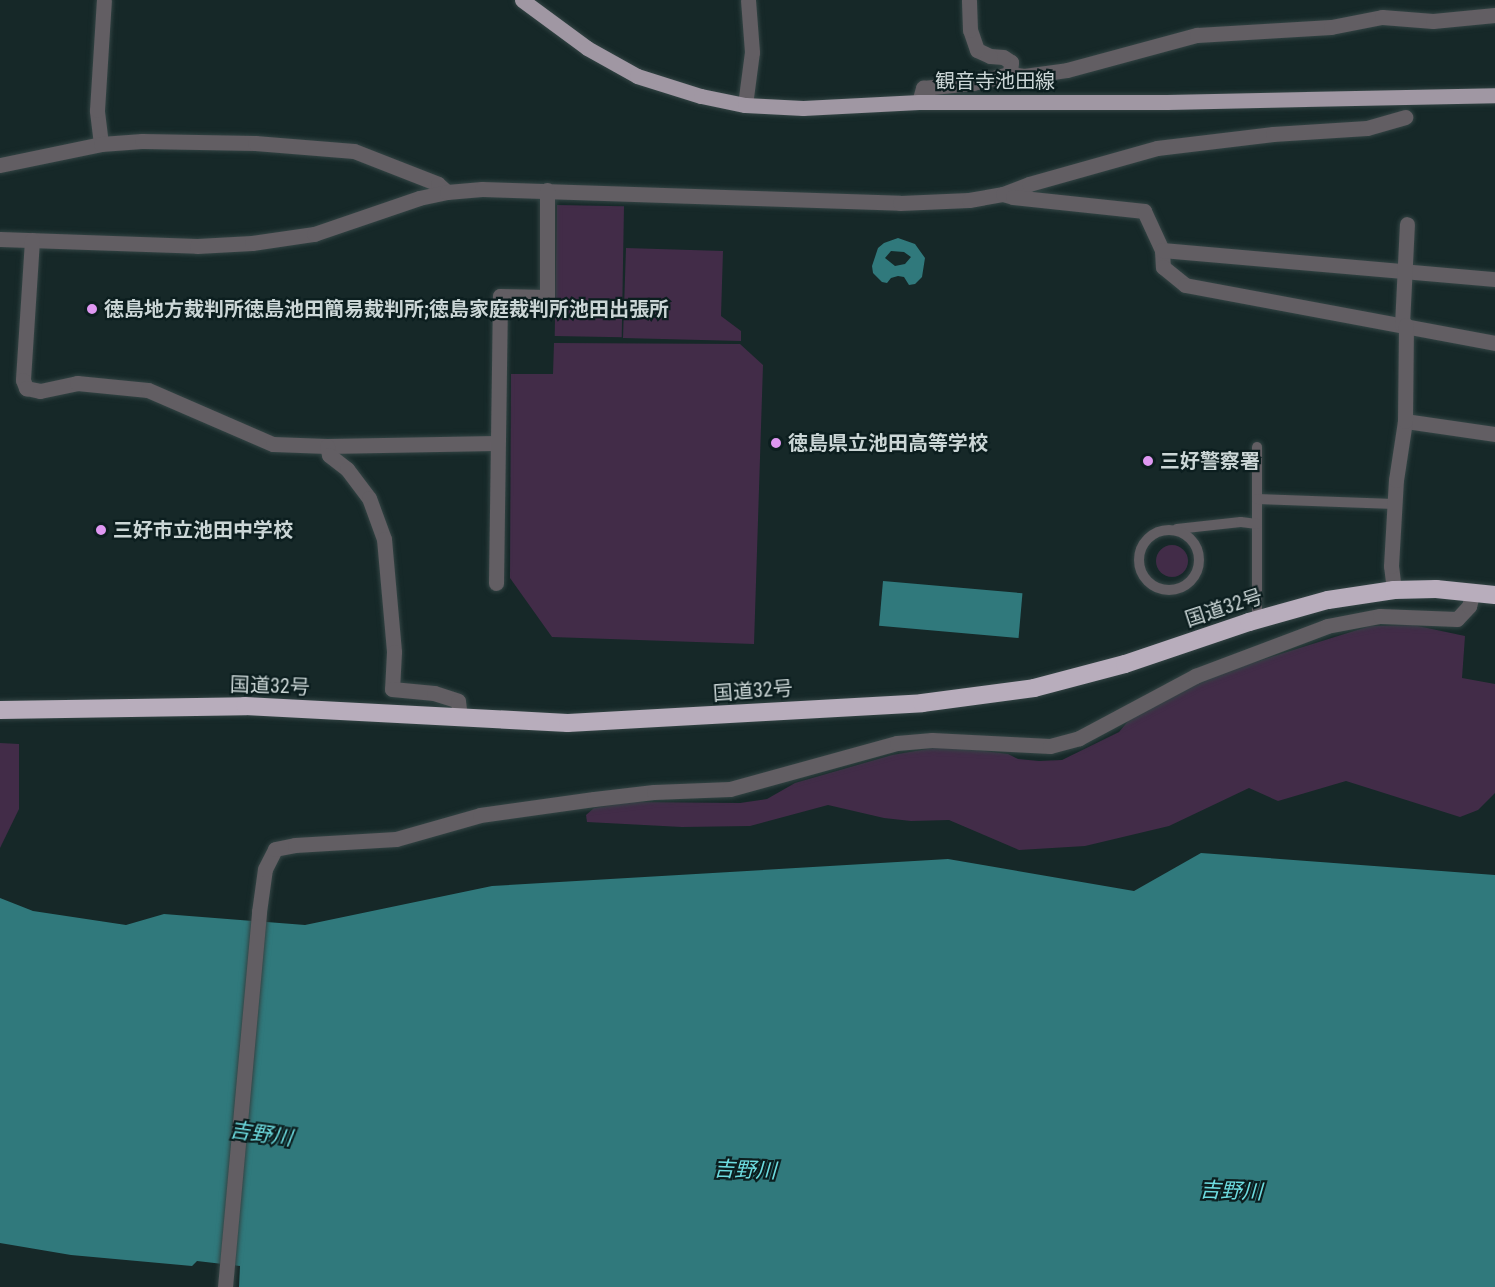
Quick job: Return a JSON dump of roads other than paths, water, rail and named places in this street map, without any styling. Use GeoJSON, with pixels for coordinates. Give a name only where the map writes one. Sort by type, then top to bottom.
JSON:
{"type":"FeatureCollection","features":[{"type":"Feature","properties":{"kind":"highway","name":"国道32号"},"geometry":{"type":"LineString","coordinates":[[0,710],[245,706],[568,723],[922,703],[1034,688],[1125,664],[1257,620],[1328,600],[1394,591],[1436,589],[1495,596]]}},
{"type":"Feature","properties":{"kind":"main road","name":"観音寺池田線"},"geometry":{"type":"LineString","coordinates":[[522,0],[587,48],[637,76],[701,96],[745,105],[803,108],[919,102],[1167,102],[1495,95]]}},
{"type":"Feature","properties":{"kind":"street"},"geometry":{"type":"LineString","coordinates":[[101,144],[97,110],[104,0]]}},
{"type":"Feature","properties":{"kind":"street"},"geometry":{"type":"LineString","coordinates":[[745,105],[752,52],[747,0]]}},
{"type":"Feature","properties":{"kind":"street"},"geometry":{"type":"LineString","coordinates":[[969,0],[970,30],[977,50],[990,56],[1003,57],[1011,63],[1010,74]]}},
{"type":"Feature","properties":{"kind":"street"},"geometry":{"type":"LineString","coordinates":[[919,102],[923,88],[973,83],[1010,74],[1024,76],[1067,70],[1197,35],[1331,27],[1382,17],[1433,21],[1495,15]]}},
{"type":"Feature","properties":{"kind":"street"},"geometry":{"type":"LineString","coordinates":[[0,239],[197,246],[252,243],[314,234],[419,198],[447,192],[482,189],[900,203],[969,200],[1003,194],[1029,184],[1157,148],[1273,134],[1366,128],[1405,117]]}},
{"type":"Feature","properties":{"kind":"street"},"geometry":{"type":"LineString","coordinates":[[0,165],[101,144],[141,141],[255,142],[354,151],[438,184],[447,192]]}},
{"type":"Feature","properties":{"kind":"street"},"geometry":{"type":"LineString","coordinates":[[496,583],[496,443],[500,296],[547,297],[547,190]]}},
{"type":"Feature","properties":{"kind":"street"},"geometry":{"type":"LineString","coordinates":[[1003,194],[1144,211],[1162,250],[1163,267],[1185,285],[1495,343]]}},
{"type":"Feature","properties":{"kind":"street"},"geometry":{"type":"LineString","coordinates":[[1394,591],[1391,566],[1394,504],[1399,446],[1405,421],[1404,325],[1407,224]]}},
{"type":"Feature","properties":{"kind":"street"},"geometry":{"type":"LineString","coordinates":[[32,240],[23,380],[26,388],[40,391],[77,383],[148,390],[273,444],[327,446],[496,443]]}},
{"type":"Feature","properties":{"kind":"street"},"geometry":{"type":"LineString","coordinates":[[1162,250],[1495,279]]}},
{"type":"Feature","properties":{"kind":"street"},"geometry":{"type":"LineString","coordinates":[[1405,421],[1495,434]]}},
{"type":"Feature","properties":{"kind":"street"},"geometry":{"type":"LineString","coordinates":[[327,446],[329,455],[347,469],[369,498],[384,539],[394,652],[392,689],[434,693],[458,701],[460,717]]}},
{"type":"Feature","properties":{"kind":"street"},"geometry":{"type":"LineString","coordinates":[[225,1287],[265,869],[270,856],[282,847],[396,839],[480,815],[654,792],[730,789],[897,743],[932,740],[1050,746],[1080,738],[1194,676],[1327,626],[1380,616],[1457,619],[1469,606],[1473,592]]}},
{"type":"Feature","properties":{"kind":"lane"},"geometry":{"type":"LineString","coordinates":[[1257,447],[1257,620]]}},
{"type":"Feature","properties":{"kind":"lane"},"geometry":{"type":"LineString","coordinates":[[1257,499],[1394,504]]}},
{"type":"Feature","properties":{"kind":"lane"},"geometry":{"type":"LineString","coordinates":[[1177,529],[1194,540],[1198,549],[1199,568],[1195,577],[1179,588],[1159,588],[1150,583],[1139,566],[1141,545],[1148,537],[1177,529],[1241,522],[1257,524]]}},
{"type":"Feature","properties":{"kind":"water"},"geometry":{"type":"Polygon","coordinates":[[[898,238],[915,244],[925,258],[922,277],[915,284],[909,285],[904,277],[898,276],[891,278],[887,283],[882,282],[873,273],[872,266],[878,248],[898,238]],[[891,251],[885,258],[895,266],[905,264],[911,257],[904,252],[891,251]]]}},
{"type":"Feature","properties":{"kind":"water"},"geometry":{"type":"Polygon","coordinates":[[[883,581],[1022,593],[1019,638],[879,626],[883,581]]]}},
{"type":"Feature","properties":{"kind":"water","name":"吉野川"},"geometry":{"type":"Polygon","coordinates":[[[1201,853],[1495,875],[1495,1287],[239,1287],[240,1266],[197,1261],[192,1266],[71,1255],[0,1243],[0,898],[33,911],[126,925],[164,914],[305,925],[492,886],[948,859],[1134,891],[1201,853]]]}},
{"type":"Feature","properties":{"kind":"place","name":"徳島地方裁判所徳島池田簡易裁判所;徳島家庭裁判所池田出張所"},"geometry":{"type":"Point","coordinates":[92,309]}},
{"type":"Feature","properties":{"kind":"place","name":"徳島県立池田高等学校"},"geometry":{"type":"Point","coordinates":[776,443]}},
{"type":"Feature","properties":{"kind":"place","name":"三好警察署"},"geometry":{"type":"Point","coordinates":[1148,461]}},
{"type":"Feature","properties":{"kind":"place","name":"三好市立池田中学校"},"geometry":{"type":"Point","coordinates":[101,530]}}]}
